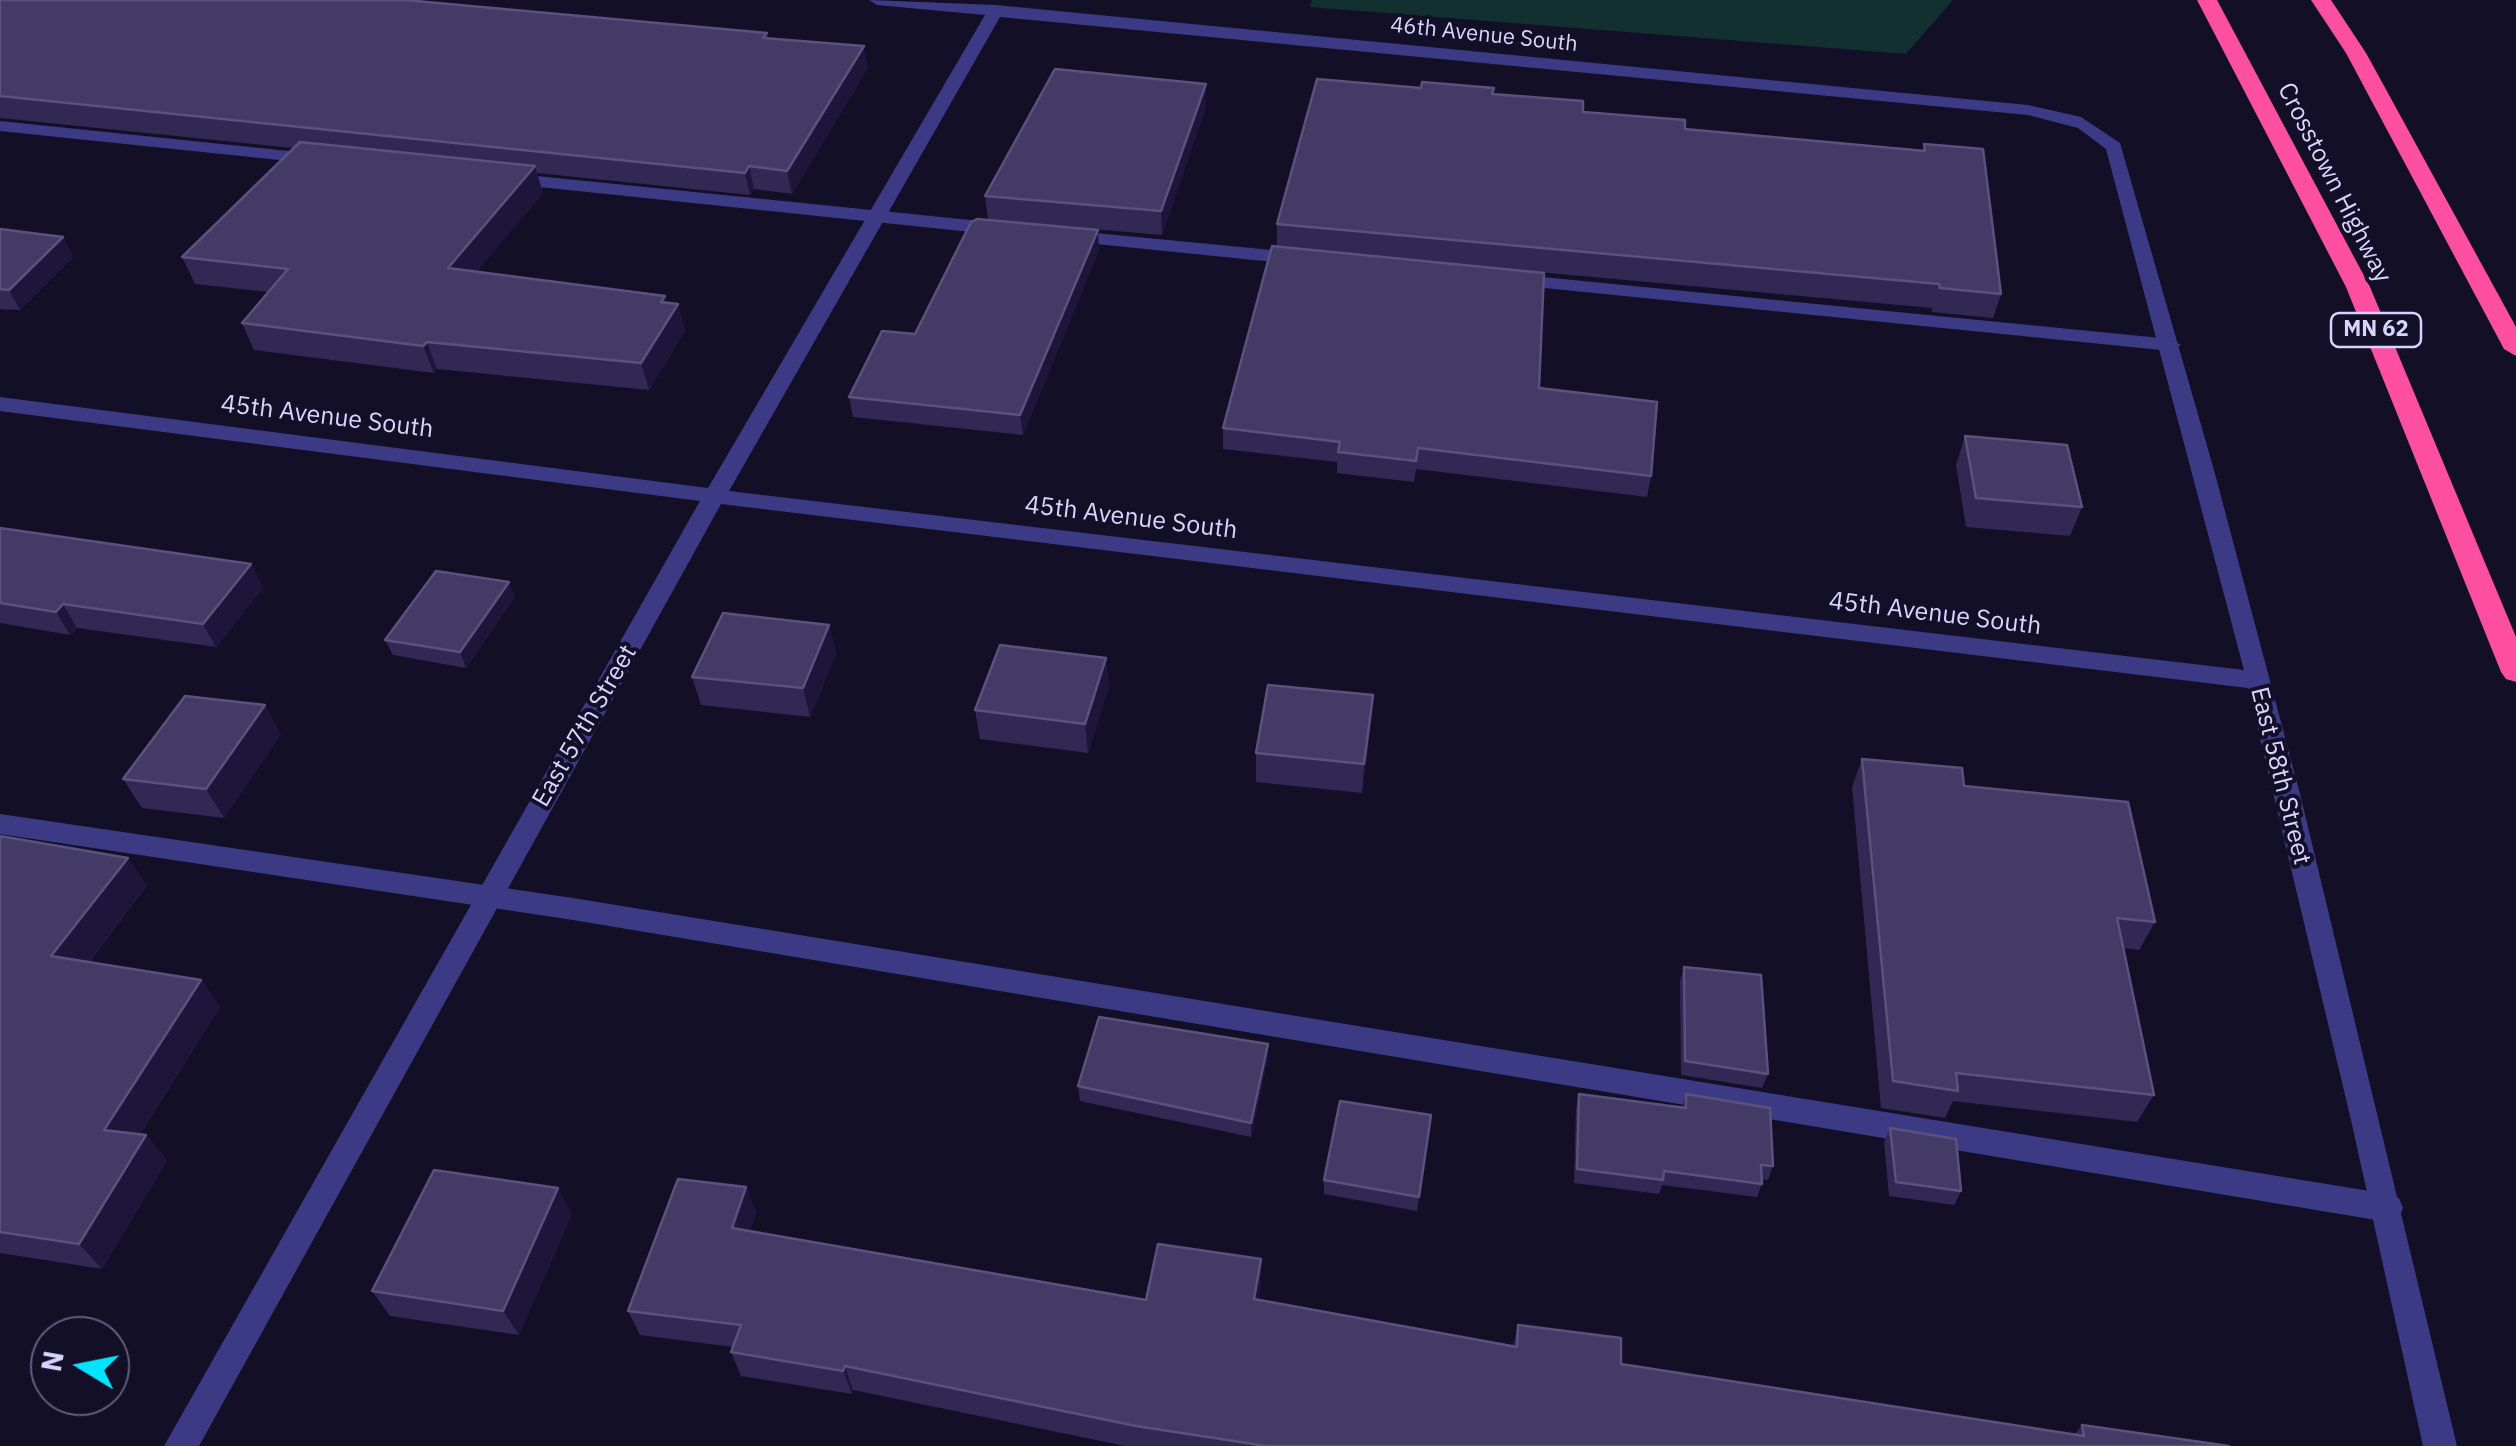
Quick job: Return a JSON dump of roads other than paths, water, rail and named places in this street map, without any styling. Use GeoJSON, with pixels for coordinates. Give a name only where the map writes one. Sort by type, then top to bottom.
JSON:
{"type":"FeatureCollection","features":[{"type":"Feature","properties":{"kind":"highway","name":"Crosstown Highway"},"geometry":{"type":"LineString","coordinates":[[2208,0],[2358,287],[2516,672]]}},
{"type":"Feature","properties":{"kind":"highway"},"geometry":{"type":"LineString","coordinates":[[2321,0],[2356,52],[2516,349]]}},
{"type":"Feature","properties":{"kind":"street","name":"46th Avenue South"},"geometry":{"type":"LineString","coordinates":[[877,0],[2028,110],[2085,122]]}},
{"type":"Feature","properties":{"kind":"street","name":"East 57th Street"},"geometry":{"type":"LineString","coordinates":[[181,1446],[872,218],[996,10]]}},
{"type":"Feature","properties":{"kind":"street","name":"East 58th Street"},"geometry":{"type":"LineString","coordinates":[[2085,122],[2114,148],[2171,345],[2388,1208],[2440,1446]]}},
{"type":"Feature","properties":{"kind":"street"},"geometry":{"type":"LineString","coordinates":[[0,126],[330,160]]}},
{"type":"Feature","properties":{"kind":"street"},"geometry":{"type":"LineString","coordinates":[[486,177],[1328,262]]}},
{"type":"Feature","properties":{"kind":"street"},"geometry":{"type":"LineString","coordinates":[[1484,277],[2171,345]]}},
{"type":"Feature","properties":{"kind":"street","name":"45th Avenue South"},"geometry":{"type":"LineString","coordinates":[[0,404],[716,495],[2256,680]]}},
{"type":"Feature","properties":{"kind":"street"},"geometry":{"type":"LineString","coordinates":[[0,824],[488,896],[2388,1208]]}}]}
